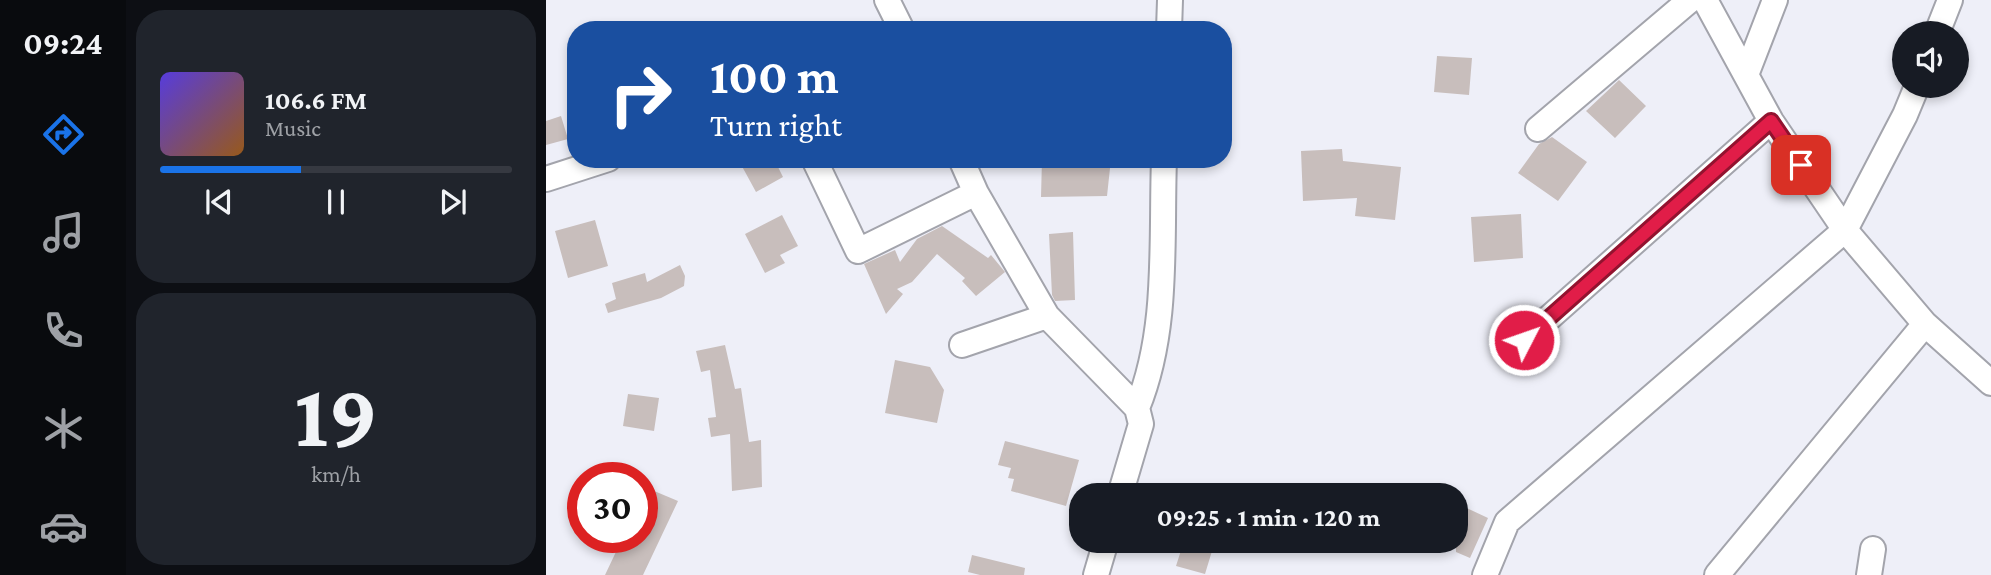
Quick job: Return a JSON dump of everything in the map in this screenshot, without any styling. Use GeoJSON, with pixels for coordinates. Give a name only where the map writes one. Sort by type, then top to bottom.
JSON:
{"type":"FeatureCollection","features":[{"type":"Feature","properties":{"kind":"street"},"geometry":{"type":"LineString","coordinates":[[887,0],[898,21]]}},
{"type":"Feature","properties":{"kind":"street"},"geometry":{"type":"LineString","coordinates":[[1169,21],[1170,0]]}},
{"type":"Feature","properties":{"kind":"street"},"geometry":{"type":"LineString","coordinates":[[1538,130],[1690,0]]}},
{"type":"Feature","properties":{"kind":"street"},"geometry":{"type":"LineString","coordinates":[[1705,0],[1771,121],[1845,230],[1925,324],[1991,383]]}},
{"type":"Feature","properties":{"kind":"street"},"geometry":{"type":"LineString","coordinates":[[1746,75],[1775,0]]}},
{"type":"Feature","properties":{"kind":"street"},"geometry":{"type":"LineString","coordinates":[[1942,21],[1950,0]]}},
{"type":"Feature","properties":{"kind":"street"},"geometry":{"type":"LineString","coordinates":[[1485,575],[1507,522],[1845,230],[1912,98]]}},
{"type":"Feature","properties":{"kind":"street"},"geometry":{"type":"LineString","coordinates":[[1524,340],[1771,121]]}},
{"type":"Feature","properties":{"kind":"street"},"geometry":{"type":"LineString","coordinates":[[546,179],[580,168]]}},
{"type":"Feature","properties":{"kind":"street"},"geometry":{"type":"LineString","coordinates":[[818,168],[858,251],[976,193]]}},
{"type":"Feature","properties":{"kind":"street"},"geometry":{"type":"LineString","coordinates":[[965,168],[976,193],[1046,316],[1137,408],[1141,424],[1124,483]]}},
{"type":"Feature","properties":{"kind":"street"},"geometry":{"type":"LineString","coordinates":[[1137,408],[1148,381],[1157,342],[1164,168]]}},
{"type":"Feature","properties":{"kind":"street"},"geometry":{"type":"LineString","coordinates":[[962,345],[1046,316]]}},
{"type":"Feature","properties":{"kind":"street"},"geometry":{"type":"LineString","coordinates":[[1717,575],[1925,324]]}},
{"type":"Feature","properties":{"kind":"street"},"geometry":{"type":"LineString","coordinates":[[1869,575],[1873,549]]}},
{"type":"Feature","properties":{"kind":"street"},"geometry":{"type":"LineString","coordinates":[[1096,575],[1102,553]]}},
{"type":"Feature","properties":{"kind":"building"},"geometry":{"type":"Polygon","coordinates":[[[1437,56],[1472,58],[1469,95],[1434,92],[1437,56]]]}},
{"type":"Feature","properties":{"kind":"building"},"geometry":{"type":"Polygon","coordinates":[[[1619,80],[1646,106],[1615,138],[1586,111],[1619,80]]]}},
{"type":"Feature","properties":{"kind":"building"},"geometry":{"type":"Polygon","coordinates":[[[561,116],[567,139],[546,145],[546,121],[561,116]]]}},
{"type":"Feature","properties":{"kind":"building"},"geometry":{"type":"Polygon","coordinates":[[[1552,137],[1587,162],[1558,201],[1518,173],[1539,144],[1552,137]]]}},
{"type":"Feature","properties":{"kind":"building"},"geometry":{"type":"Polygon","coordinates":[[[1342,149],[1343,161],[1401,167],[1395,220],[1355,216],[1357,198],[1303,201],[1301,151],[1342,149]]]}},
{"type":"Feature","properties":{"kind":"building"},"geometry":{"type":"Polygon","coordinates":[[[743,168],[778,168],[783,177],[756,192],[743,168]]]}},
{"type":"Feature","properties":{"kind":"building"},"geometry":{"type":"Polygon","coordinates":[[[1042,168],[1110,168],[1107,196],[1041,197],[1042,168]]]}},
{"type":"Feature","properties":{"kind":"building"},"geometry":{"type":"Polygon","coordinates":[[[1521,214],[1523,258],[1474,262],[1471,217],[1521,214]]]}},
{"type":"Feature","properties":{"kind":"building"},"geometry":{"type":"Polygon","coordinates":[[[782,215],[798,246],[780,255],[785,263],[765,273],[745,234],[782,215]]]}},
{"type":"Feature","properties":{"kind":"building"},"geometry":{"type":"Polygon","coordinates":[[[595,220],[608,266],[568,278],[555,231],[595,220]]]}},
{"type":"Feature","properties":{"kind":"building"},"geometry":{"type":"Polygon","coordinates":[[[942,226],[988,258],[991,255],[1005,272],[976,296],[962,281],[965,278],[937,254],[912,282],[897,289],[903,294],[886,314],[864,264],[895,250],[900,262],[917,239],[942,226]]]}},
{"type":"Feature","properties":{"kind":"building"},"geometry":{"type":"Polygon","coordinates":[[[1073,232],[1075,300],[1055,301],[1052,295],[1049,234],[1073,232]]]}},
{"type":"Feature","properties":{"kind":"building"},"geometry":{"type":"Polygon","coordinates":[[[680,265],[685,276],[684,286],[661,298],[608,313],[605,304],[616,299],[612,283],[645,273],[647,282],[680,265]]]}},
{"type":"Feature","properties":{"kind":"building"},"geometry":{"type":"Polygon","coordinates":[[[725,345],[735,389],[741,388],[749,442],[761,440],[762,487],[732,491],[730,434],[711,437],[708,418],[716,417],[710,370],[701,372],[696,351],[725,345]]]}},
{"type":"Feature","properties":{"kind":"building"},"geometry":{"type":"Polygon","coordinates":[[[895,360],[930,367],[944,390],[937,423],[885,413],[895,360]]]}},
{"type":"Feature","properties":{"kind":"building"},"geometry":{"type":"Polygon","coordinates":[[[628,394],[659,398],[654,431],[623,426],[628,394]]]}},
{"type":"Feature","properties":{"kind":"building"},"geometry":{"type":"Polygon","coordinates":[[[1005,441],[1079,460],[1072,483],[1069,483],[1066,506],[1011,491],[1014,479],[1008,478],[1011,468],[998,465],[1005,441]]]}},
{"type":"Feature","properties":{"kind":"building"},"geometry":{"type":"Polygon","coordinates":[[[658,493],[678,501],[658,543],[658,493]]]}},
{"type":"Feature","properties":{"kind":"building"},"geometry":{"type":"Polygon","coordinates":[[[1468,509],[1488,518],[1470,558],[1458,553],[1468,553],[1468,509]]]}},
{"type":"Feature","properties":{"kind":"building"},"geometry":{"type":"Polygon","coordinates":[[[615,553],[653,553],[643,575],[605,575],[615,553]]]}},
{"type":"Feature","properties":{"kind":"building"},"geometry":{"type":"Polygon","coordinates":[[[1180,553],[1211,553],[1205,574],[1176,566],[1180,553]]]}},
{"type":"Feature","properties":{"kind":"building"},"geometry":{"type":"Polygon","coordinates":[[[972,555],[1025,568],[1024,575],[980,575],[968,572],[972,555]]]}},
{"type":"Feature","properties":{"kind":"route"},"geometry":{"type":"LineString","coordinates":[[1524,340],[1771,121],[1801,165]]}}]}
